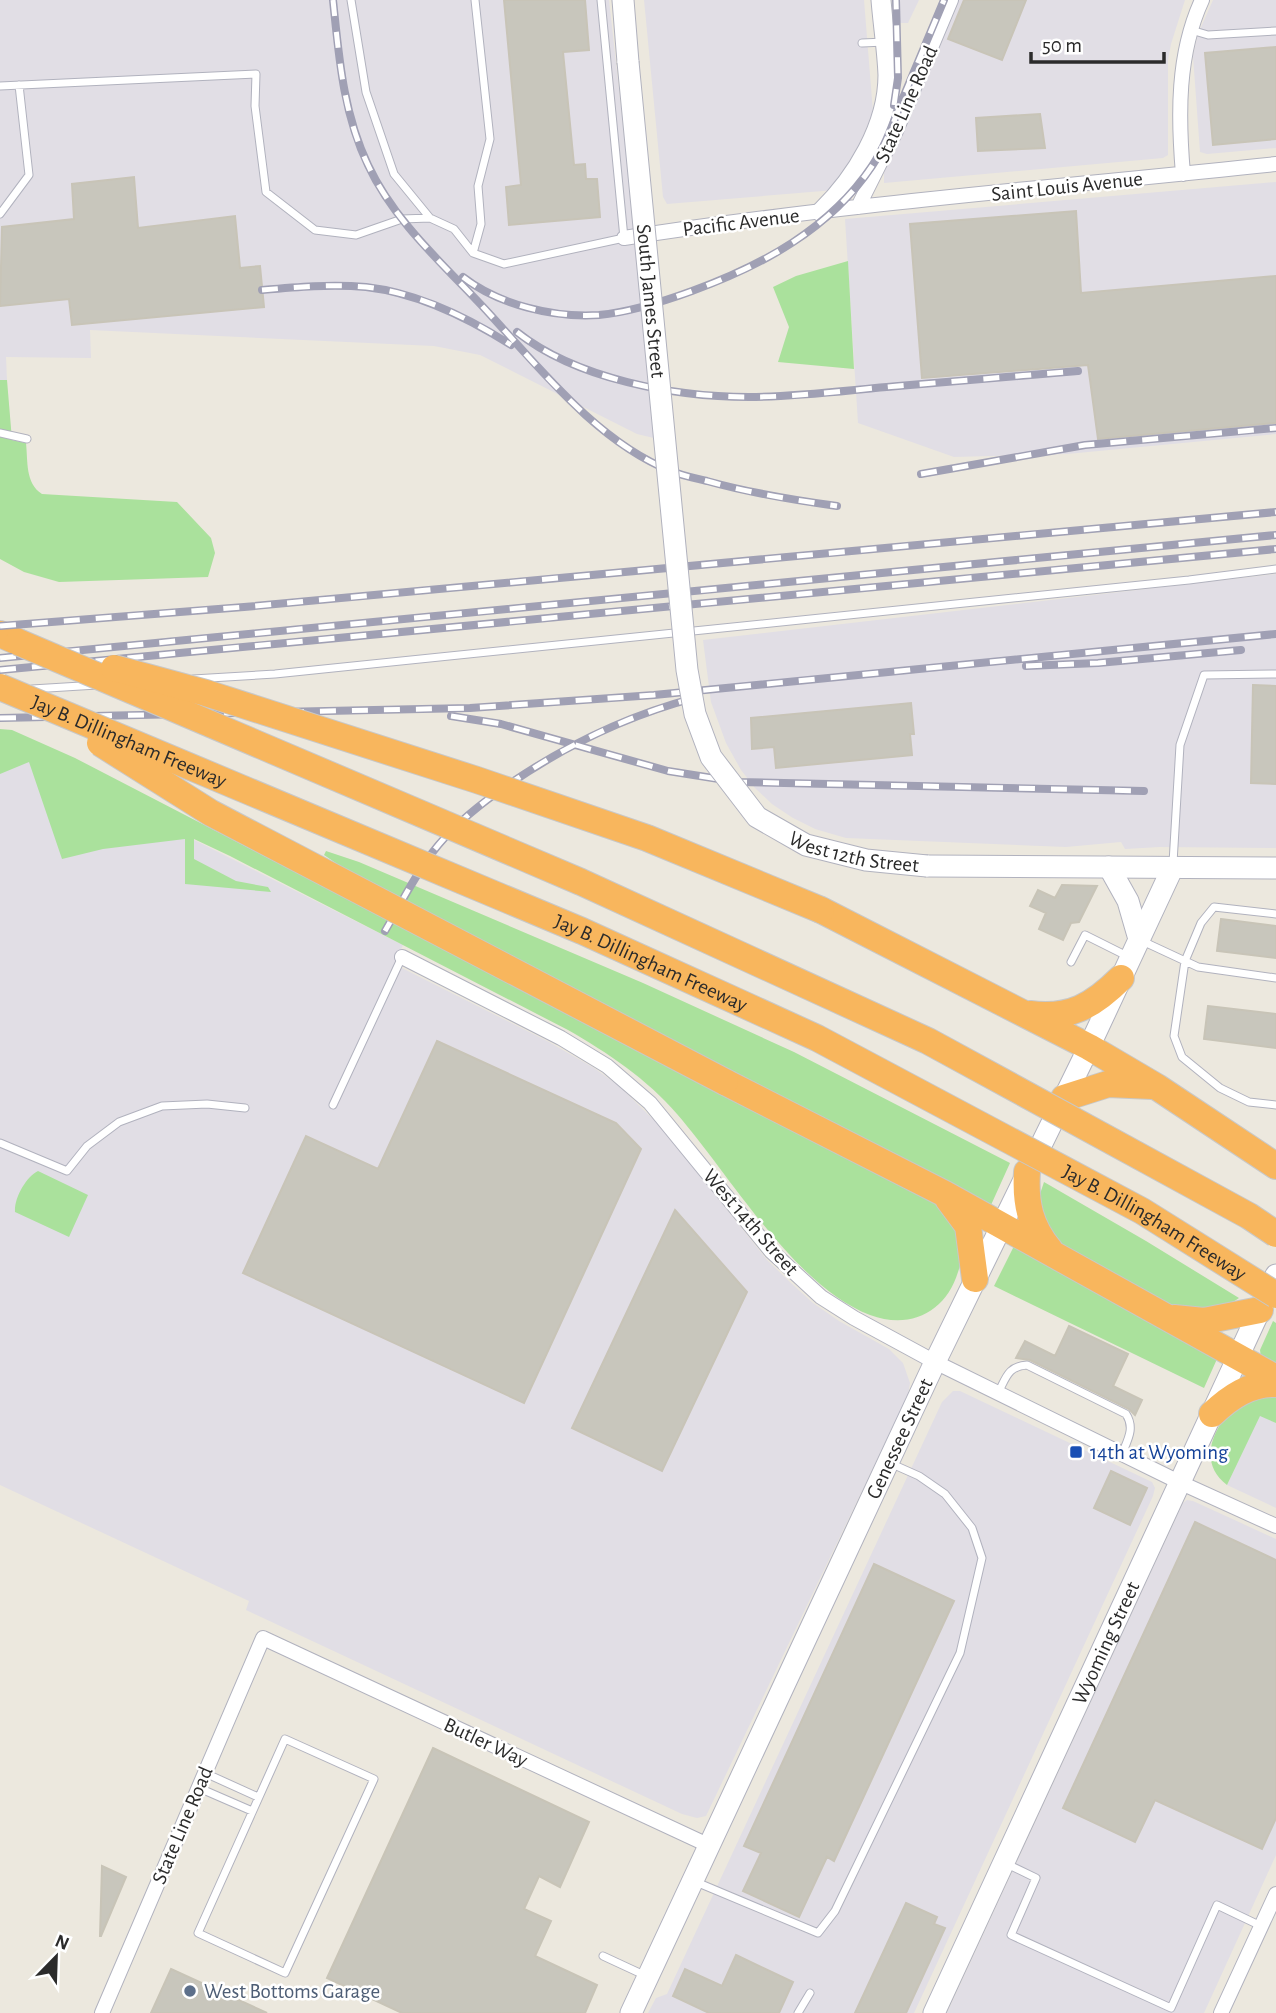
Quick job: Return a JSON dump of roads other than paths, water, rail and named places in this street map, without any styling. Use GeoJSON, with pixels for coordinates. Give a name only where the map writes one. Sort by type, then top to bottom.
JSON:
{"type":"FeatureCollection","features":[{"type":"Feature","properties":{"kind":"highway"},"geometry":{"type":"LineString","coordinates":[[9,638],[206,693],[491,785],[647,838],[821,910],[1089,1047],[1157,1087],[1276,1166]]}},
{"type":"Feature","properties":{"kind":"highway"},"geometry":{"type":"LineString","coordinates":[[9,638],[581,882],[928,1041],[1250,1216],[1276,1234]]}},
{"type":"Feature","properties":{"kind":"highway","name":"Jay B. Dillingham Freeway"},"geometry":{"type":"LineString","coordinates":[[0,689],[582,931],[817,1038],[1142,1212],[1268,1303]]}},
{"type":"Feature","properties":{"kind":"highway"},"geometry":{"type":"LineString","coordinates":[[36,703],[211,813],[945,1194],[1276,1378]]}},
{"type":"Feature","properties":{"kind":"highway"},"geometry":{"type":"LineString","coordinates":[[1021,1013],[1051,1017],[1076,1011],[1102,996],[1130,959]]}},
{"type":"Feature","properties":{"kind":"highway"},"geometry":{"type":"LineString","coordinates":[[1064,1098],[1108,1084],[1157,1087]]}},
{"type":"Feature","properties":{"kind":"highway"},"geometry":{"type":"LineString","coordinates":[[1027,1172],[1025,1197],[1031,1221],[1053,1255]]}},
{"type":"Feature","properties":{"kind":"highway"},"geometry":{"type":"LineString","coordinates":[[945,1194],[968,1226],[975,1279]]}},
{"type":"Feature","properties":{"kind":"highway"},"geometry":{"type":"LineString","coordinates":[[1168,1317],[1204,1321],[1268,1303]]}},
{"type":"Feature","properties":{"kind":"highway"},"geometry":{"type":"LineString","coordinates":[[1212,1414],[1227,1400],[1249,1388],[1276,1384]]}},
{"type":"Feature","properties":{"kind":"main road","name":"South James Street"},"geometry":{"type":"LineString","coordinates":[[623,0],[680,603]]}},
{"type":"Feature","properties":{"kind":"main road","name":"West 12th Street"},"geometry":{"type":"LineString","coordinates":[[680,603],[695,714],[711,757],[757,817],[806,845],[866,860],[927,866],[1276,868]]}},
{"type":"Feature","properties":{"kind":"main road"},"geometry":{"type":"LineString","coordinates":[[1110,867],[1128,901],[1130,959]]}},
{"type":"Feature","properties":{"kind":"main road","name":"Genessee Street"},"geometry":{"type":"LineString","coordinates":[[637,2011],[648,1977],[888,1462],[1173,867]]}},
{"type":"Feature","properties":{"kind":"main road","name":"Wyoming Street"},"geometry":{"type":"LineString","coordinates":[[934,2013],[1179,1482],[1238,1357],[1268,1303],[1276,1275]]}},
{"type":"Feature","properties":{"kind":"street"},"geometry":{"type":"LineString","coordinates":[[821,212],[840,194],[855,173],[878,123],[888,77],[881,0]]}},
{"type":"Feature","properties":{"kind":"street","name":"State Line Road"},"geometry":{"type":"LineString","coordinates":[[858,208],[896,131],[951,0]]}},
{"type":"Feature","properties":{"kind":"street"},"geometry":{"type":"LineString","coordinates":[[1183,174],[1179,133],[1180,91],[1191,29],[1202,0]]}},
{"type":"Feature","properties":{"kind":"street","name":"Saint Louis Avenue"},"geometry":{"type":"LineString","coordinates":[[858,208],[1276,164]]}},
{"type":"Feature","properties":{"kind":"street","name":"Pacific Avenue"},"geometry":{"type":"LineString","coordinates":[[624,238],[858,208]]}},
{"type":"Feature","properties":{"kind":"street","name":"West 14th Street"},"geometry":{"type":"LineString","coordinates":[[402,957],[561,1038],[607,1066],[650,1102],[772,1251],[821,1297],[935,1362],[1179,1482],[1276,1526]]}},
{"type":"Feature","properties":{"kind":"street","name":"State Line Road"},"geometry":{"type":"LineString","coordinates":[[102,2013],[263,1638]]}},
{"type":"Feature","properties":{"kind":"street","name":"Butler Way"},"geometry":{"type":"LineString","coordinates":[[263,1638],[710,1846]]}},
{"type":"Feature","properties":{"kind":"street"},"geometry":{"type":"LineString","coordinates":[[1221,2013],[1276,1894]]}},
{"type":"Feature","properties":{"kind":"lane"},"geometry":{"type":"LineString","coordinates":[[351,0],[366,92],[394,174],[430,218],[454,229],[473,253],[504,264],[624,238],[601,0]]}},
{"type":"Feature","properties":{"kind":"lane"},"geometry":{"type":"LineString","coordinates":[[473,253],[481,224],[478,186],[490,139],[475,0]]}},
{"type":"Feature","properties":{"kind":"lane"},"geometry":{"type":"LineString","coordinates":[[1191,29],[1208,35],[1276,31]]}},
{"type":"Feature","properties":{"kind":"lane"},"geometry":{"type":"LineString","coordinates":[[862,43],[885,43]]}},
{"type":"Feature","properties":{"kind":"lane"},"geometry":{"type":"LineString","coordinates":[[0,86],[256,74],[255,106],[266,192],[315,230],[356,235],[402,219],[430,218]]}},
{"type":"Feature","properties":{"kind":"lane"},"geometry":{"type":"LineString","coordinates":[[0,214],[29,175],[19,85]]}},
{"type":"Feature","properties":{"kind":"lane"},"geometry":{"type":"LineString","coordinates":[[0,433],[27,439]]}},
{"type":"Feature","properties":{"kind":"lane"},"geometry":{"type":"LineString","coordinates":[[0,689],[275,674],[1276,569]]}},
{"type":"Feature","properties":{"kind":"lane"},"geometry":{"type":"LineString","coordinates":[[1173,867],[1180,745],[1204,674],[1276,674]]}},
{"type":"Feature","properties":{"kind":"lane"},"geometry":{"type":"LineString","coordinates":[[1276,914],[1214,907],[1201,923],[1185,961],[1174,1036],[1182,1056],[1220,1088],[1249,1102],[1276,1105]]}},
{"type":"Feature","properties":{"kind":"lane"},"geometry":{"type":"LineString","coordinates":[[1071,962],[1085,935],[1130,959],[1185,961],[1198,967],[1276,978]]}},
{"type":"Feature","properties":{"kind":"lane"},"geometry":{"type":"LineString","coordinates":[[332,1105],[402,957]]}},
{"type":"Feature","properties":{"kind":"lane"},"geometry":{"type":"LineString","coordinates":[[0,1143],[68,1171],[86,1146],[119,1122],[162,1105],[207,1104],[245,1108]]}},
{"type":"Feature","properties":{"kind":"lane"},"geometry":{"type":"LineString","coordinates":[[998,1393],[1010,1370],[1016,1366],[1027,1365],[1126,1413],[1131,1422],[1130,1434],[1122,1454]]}},
{"type":"Feature","properties":{"kind":"lane"},"geometry":{"type":"LineString","coordinates":[[694,1880],[818,1933],[835,1911],[960,1653],[982,1558],[972,1528],[945,1494],[919,1476],[888,1462]]}},
{"type":"Feature","properties":{"kind":"lane"},"geometry":{"type":"LineString","coordinates":[[285,1739],[374,1779],[285,1973],[198,1933],[258,1797],[285,1739]]}},
{"type":"Feature","properties":{"kind":"lane"},"geometry":{"type":"LineString","coordinates":[[205,1773],[258,1797]]}},
{"type":"Feature","properties":{"kind":"lane"},"geometry":{"type":"LineString","coordinates":[[199,1787],[253,1811]]}},
{"type":"Feature","properties":{"kind":"lane"},"geometry":{"type":"LineString","coordinates":[[1004,1863],[1036,1878],[1011,1935],[1171,2008],[1217,1905],[1262,1926]]}},
{"type":"Feature","properties":{"kind":"lane"},"geometry":{"type":"LineString","coordinates":[[603,1956],[648,1977]]}},
{"type":"Feature","properties":{"kind":"lane"},"geometry":{"type":"LineString","coordinates":[[798,2013],[810,1993]]}},
{"type":"Feature","properties":{"kind":"railway"},"geometry":{"type":"LineString","coordinates":[[333,0],[340,64],[348,105],[360,145],[379,185],[405,223],[548,378],[618,441],[671,471],[755,493],[837,506]]}},
{"type":"Feature","properties":{"kind":"railway"},"geometry":{"type":"LineString","coordinates":[[894,105],[898,78],[896,0]]}},
{"type":"Feature","properties":{"kind":"railway"},"geometry":{"type":"LineString","coordinates":[[463,277],[493,295],[528,308],[564,314],[599,315],[635,309],[669,299],[718,281],[768,257],[815,227],[836,209],[872,166],[886,140],[944,0]]}},
{"type":"Feature","properties":{"kind":"railway"},"geometry":{"type":"LineString","coordinates":[[262,290],[340,286],[385,290],[442,308],[511,345]]}},
{"type":"Feature","properties":{"kind":"railway"},"geometry":{"type":"LineString","coordinates":[[517,332],[568,362],[597,373],[659,389],[720,396],[805,395],[1078,371]]}},
{"type":"Feature","properties":{"kind":"railway"},"geometry":{"type":"LineString","coordinates":[[921,474],[1085,445],[1276,428]]}},
{"type":"Feature","properties":{"kind":"railway"},"geometry":{"type":"LineString","coordinates":[[0,626],[244,607],[1276,512]]}},
{"type":"Feature","properties":{"kind":"railway"},"geometry":{"type":"LineString","coordinates":[[0,658],[1276,535]]}},
{"type":"Feature","properties":{"kind":"railway"},"geometry":{"type":"LineString","coordinates":[[0,670],[1276,549]]}},
{"type":"Feature","properties":{"kind":"railway"},"geometry":{"type":"LineString","coordinates":[[0,718],[470,708],[654,695],[1276,634]]}},
{"type":"Feature","properties":{"kind":"railway"},"geometry":{"type":"LineString","coordinates":[[1026,666],[1098,663],[1241,650]]}},
{"type":"Feature","properties":{"kind":"railway"},"geometry":{"type":"LineString","coordinates":[[385,931],[432,853],[471,812],[521,776],[568,748],[642,715],[694,698]]}},
{"type":"Feature","properties":{"kind":"railway"},"geometry":{"type":"LineString","coordinates":[[451,716],[501,724],[668,771],[738,782],[1144,791]]}},
{"type":"Feature","properties":{"kind":"place","name":"14th at Wyoming"},"geometry":{"type":"Point","coordinates":[1076,1452]}},
{"type":"Feature","properties":{"kind":"place","name":"West Bottoms Garage"},"geometry":{"type":"Point","coordinates":[190,1991]}}]}
